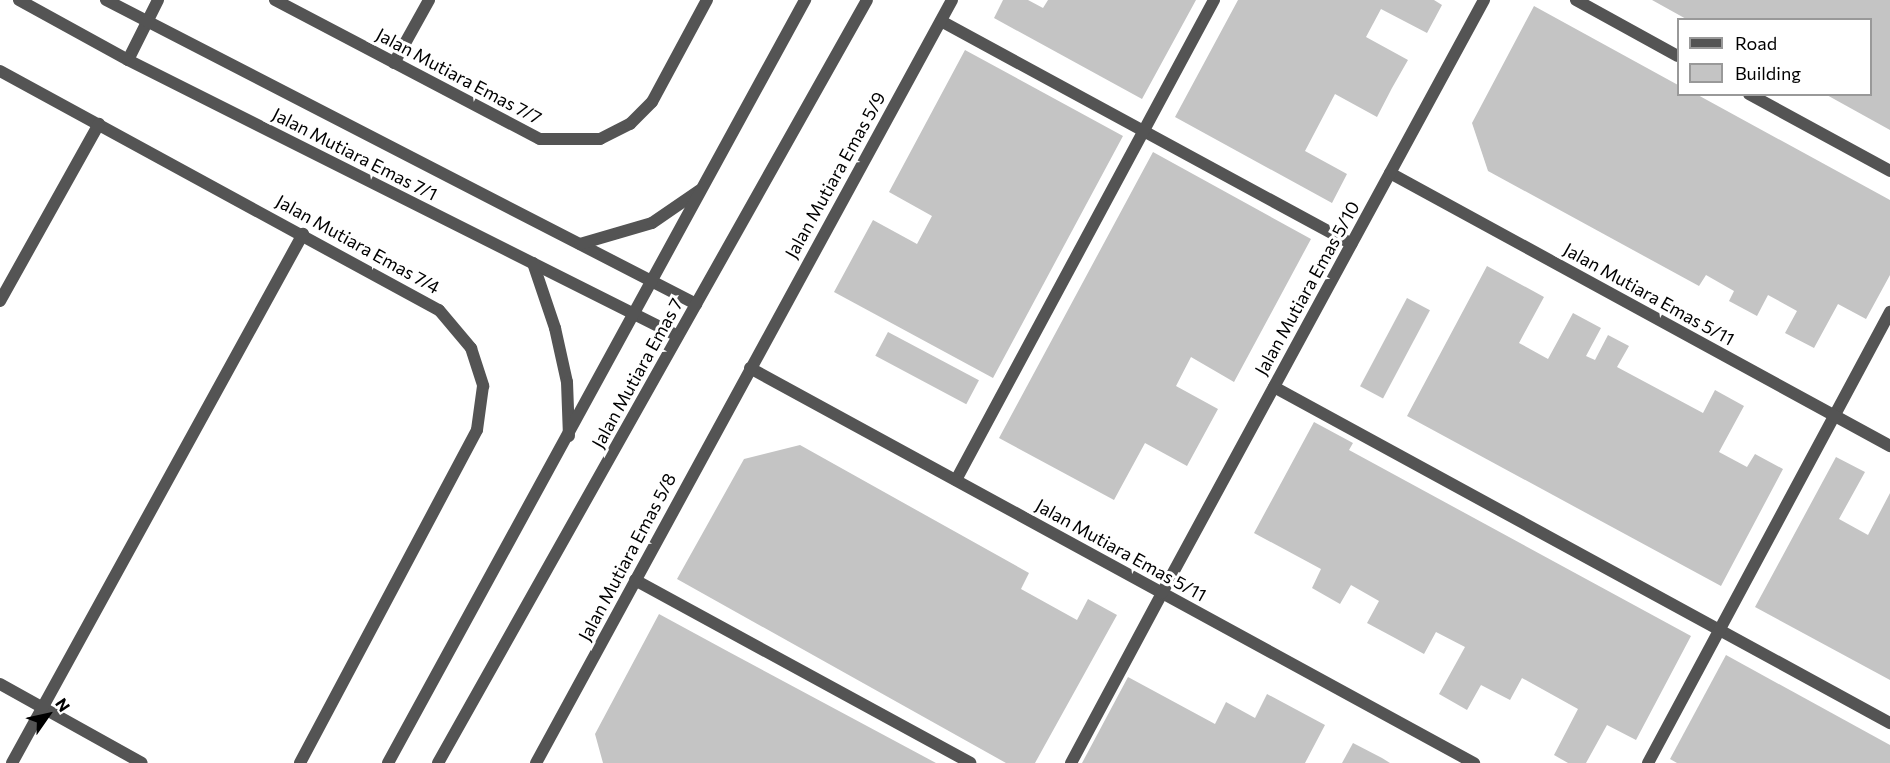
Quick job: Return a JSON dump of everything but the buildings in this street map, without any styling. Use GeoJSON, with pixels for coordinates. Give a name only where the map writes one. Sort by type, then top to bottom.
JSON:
{"type":"FeatureCollection","features":[{"type":"Feature","properties":{"kind":"street","name":"Jalan Mutiara Emas 7/1"},"geometry":{"type":"LineString","coordinates":[[19,0],[128,60],[678,336]]}},
{"type":"Feature","properties":{"kind":"street","name":"Jalan Mutiara Emas 7/1"},"geometry":{"type":"LineString","coordinates":[[106,0],[696,304]]}},
{"type":"Feature","properties":{"kind":"street"},"geometry":{"type":"LineString","coordinates":[[128,60],[158,0]]}},
{"type":"Feature","properties":{"kind":"street","name":"Jalan Mutiara Emas 7/7"},"geometry":{"type":"LineString","coordinates":[[275,0],[540,140],[600,139],[630,124],[652,102],[707,0]]}},
{"type":"Feature","properties":{"kind":"street"},"geometry":{"type":"LineString","coordinates":[[394,63],[429,0]]}},
{"type":"Feature","properties":{"kind":"street","name":"Jalan Mutiara Emas 7"},"geometry":{"type":"LineString","coordinates":[[388,763],[569,437],[805,0]]}},
{"type":"Feature","properties":{"kind":"street","name":"Jalan Mutiara Emas 7"},"geometry":{"type":"LineString","coordinates":[[438,763],[867,0]]}},
{"type":"Feature","properties":{"kind":"street","name":"Jalan Mutiara Emas 5/9"},"geometry":{"type":"LineString","coordinates":[[750,368],[952,0]]}},
{"type":"Feature","properties":{"kind":"street"},"geometry":{"type":"LineString","coordinates":[[956,480],[1214,0]]}},
{"type":"Feature","properties":{"kind":"street","name":"Jalan Mutiara Emas 5/10"},"geometry":{"type":"LineString","coordinates":[[1071,763],[1484,0]]}},
{"type":"Feature","properties":{"kind":"street"},"geometry":{"type":"LineString","coordinates":[[1575,0],[1677,55]]}},
{"type":"Feature","properties":{"kind":"street"},"geometry":{"type":"LineString","coordinates":[[941,21],[1351,244]]}},
{"type":"Feature","properties":{"kind":"street","name":"Jalan Mutiara Emas 7/4"},"geometry":{"type":"LineString","coordinates":[[0,71],[439,310],[471,348],[483,386],[477,430],[300,763]]}},
{"type":"Feature","properties":{"kind":"street"},"geometry":{"type":"LineString","coordinates":[[1753,96],[1890,171]]}},
{"type":"Feature","properties":{"kind":"street"},"geometry":{"type":"LineString","coordinates":[[0,301],[99,124]]}},
{"type":"Feature","properties":{"kind":"street","name":"Jalan Mutiara Emas 5/11"},"geometry":{"type":"LineString","coordinates":[[1390,173],[1890,446]]}},
{"type":"Feature","properties":{"kind":"street"},"geometry":{"type":"LineString","coordinates":[[580,244],[652,223],[703,188]]}},
{"type":"Feature","properties":{"kind":"street"},"geometry":{"type":"LineString","coordinates":[[12,763],[303,234]]}},
{"type":"Feature","properties":{"kind":"street"},"geometry":{"type":"LineString","coordinates":[[533,263],[555,328],[567,382],[569,437]]}},
{"type":"Feature","properties":{"kind":"street"},"geometry":{"type":"LineString","coordinates":[[1648,763],[1890,312]]}},
{"type":"Feature","properties":{"kind":"street","name":"Jalan Mutiara Emas 5/11"},"geometry":{"type":"LineString","coordinates":[[750,368],[1474,763]]}},
{"type":"Feature","properties":{"kind":"street","name":"Jalan Mutiara Emas 5/8"},"geometry":{"type":"LineString","coordinates":[[536,763],[750,368]]}},
{"type":"Feature","properties":{"kind":"street"},"geometry":{"type":"LineString","coordinates":[[1274,387],[1890,723]]}},
{"type":"Feature","properties":{"kind":"street"},"geometry":{"type":"LineString","coordinates":[[635,580],[970,763]]}},
{"type":"Feature","properties":{"kind":"street"},"geometry":{"type":"LineString","coordinates":[[0,684],[142,763]]}}]}
